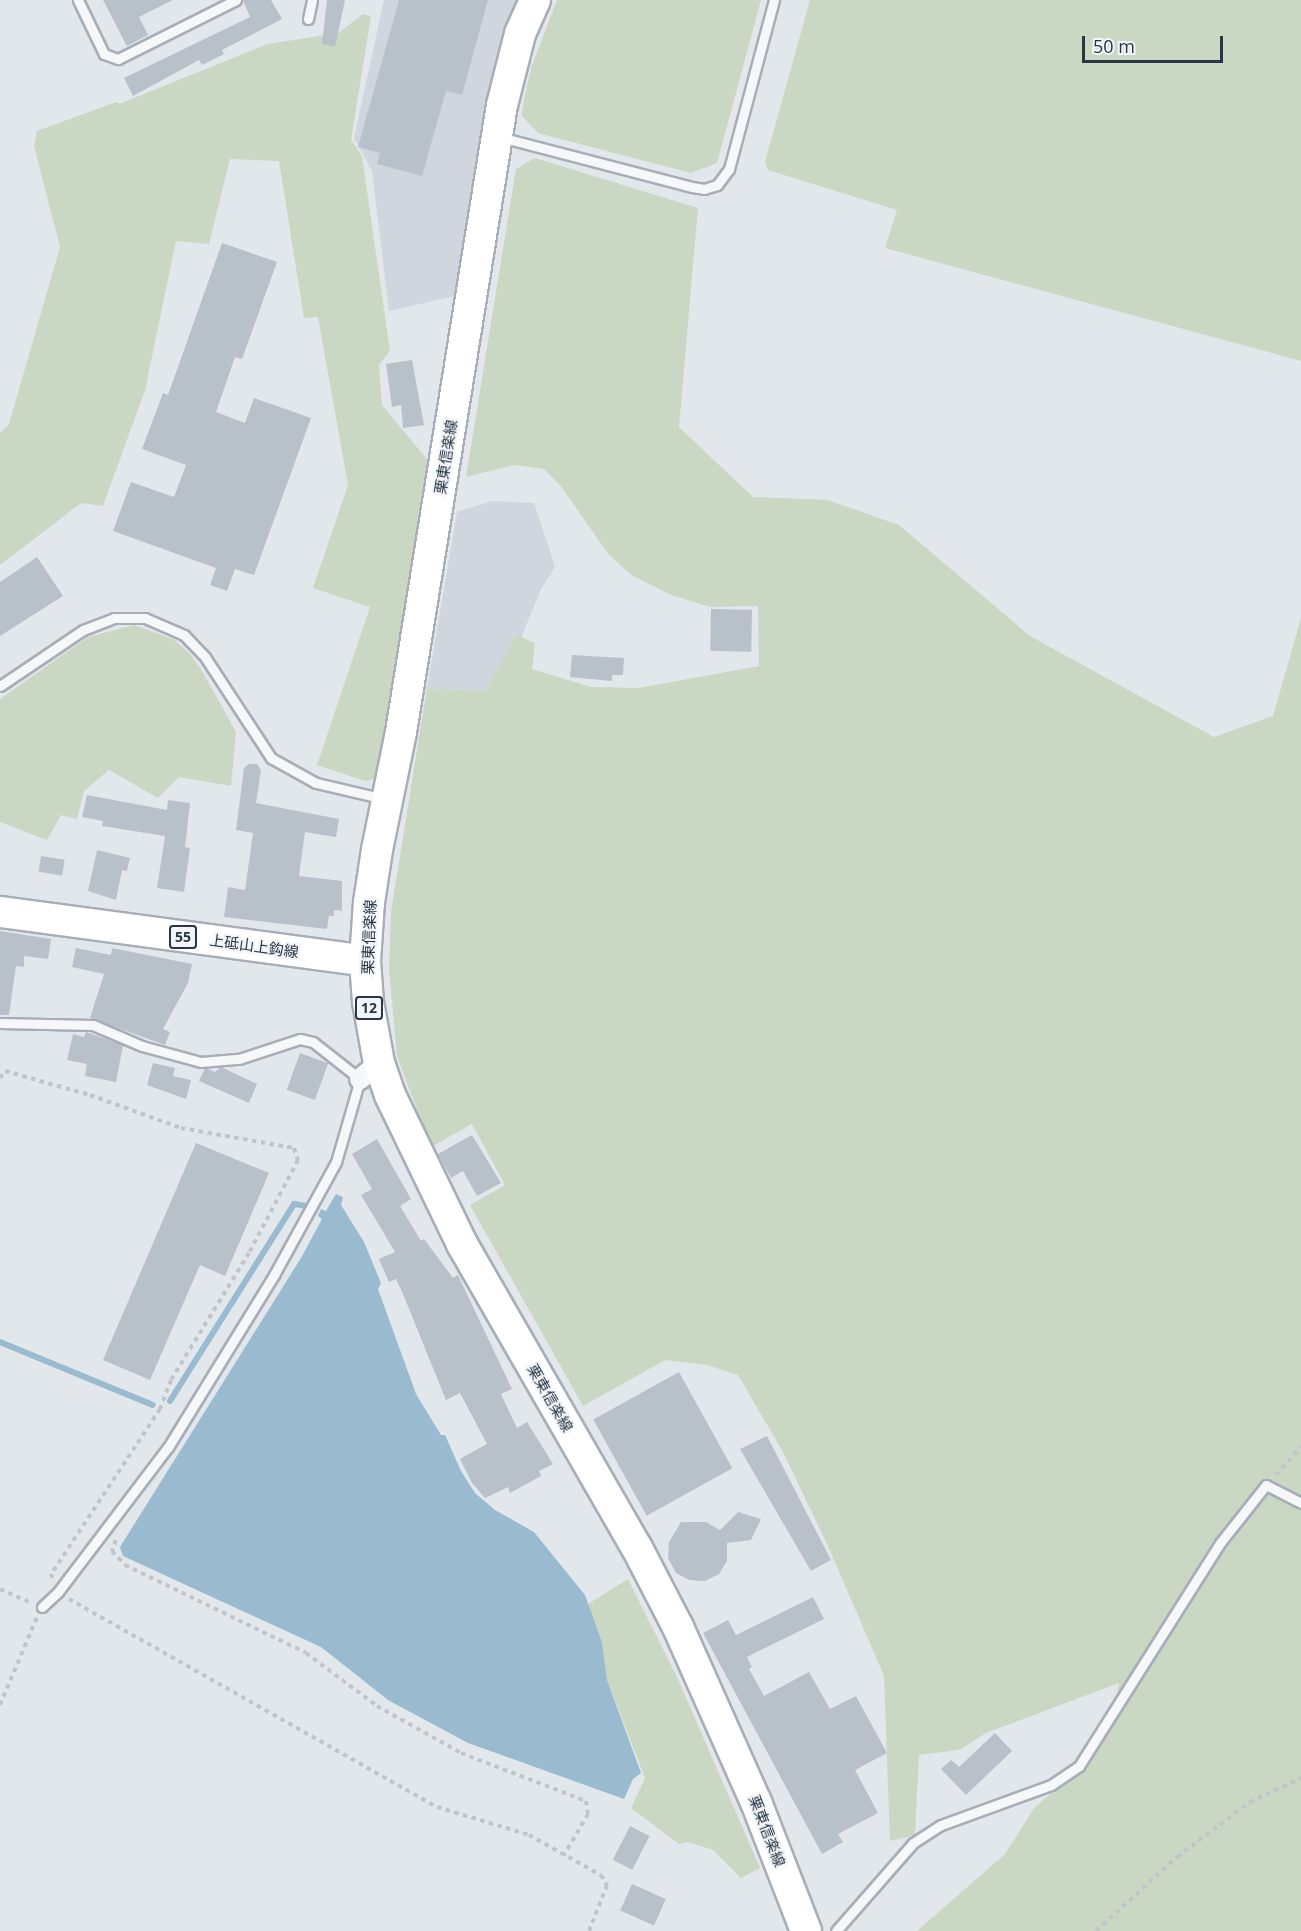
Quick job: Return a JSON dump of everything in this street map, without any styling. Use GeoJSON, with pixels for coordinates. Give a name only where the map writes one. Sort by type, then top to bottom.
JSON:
{"type":"FeatureCollection","features":[{"type":"Feature","properties":{"kind":"main road","name":"栗東信楽線"},"geometry":{"type":"LineString","coordinates":[[534,0],[520,34],[497,136],[369,902],[365,961],[369,1071],[390,1095],[462,1244],[637,1548],[678,1627],[756,1802],[806,1931]]}},
{"type":"Feature","properties":{"kind":"main road","name":"上砥山上鈎線"},"geometry":{"type":"LineString","coordinates":[[0,912],[365,961]]}},
{"type":"Feature","properties":{"kind":"lane"},"geometry":{"type":"LineString","coordinates":[[78,0],[104,54],[118,59],[236,0]]}},
{"type":"Feature","properties":{"kind":"lane"},"geometry":{"type":"LineString","coordinates":[[308,19],[312,0]]}},
{"type":"Feature","properties":{"kind":"lane"},"geometry":{"type":"LineString","coordinates":[[497,136],[692,187],[704,189],[717,185],[729,169],[774,0]]}},
{"type":"Feature","properties":{"kind":"lane"},"geometry":{"type":"LineString","coordinates":[[0,686],[83,630],[114,618],[145,618],[184,635],[205,657],[271,758],[316,783],[388,799]]}},
{"type":"Feature","properties":{"kind":"lane"},"geometry":{"type":"LineString","coordinates":[[0,1023],[93,1024],[142,1047],[201,1062],[238,1059],[300,1039],[313,1042],[369,1071],[336,1162],[310,1215],[168,1447],[58,1592],[42,1607]]}},
{"type":"Feature","properties":{"kind":"lane"},"geometry":{"type":"LineString","coordinates":[[836,1931],[913,1843],[941,1825],[1051,1785],[1079,1766],[1220,1543],[1266,1485],[1301,1503]]}},
{"type":"Feature","properties":{"kind":"path"},"geometry":{"type":"LineString","coordinates":[[0,1078],[5,1071],[90,1095],[181,1128],[294,1148],[298,1160],[249,1253],[171,1380],[160,1409],[51,1574],[58,1592],[437,1807],[529,1835],[601,1875],[607,1885],[589,1931]]}},
{"type":"Feature","properties":{"kind":"path"},"geometry":{"type":"LineString","coordinates":[[1266,1485],[1301,1447]]}},
{"type":"Feature","properties":{"kind":"path"},"geometry":{"type":"LineString","coordinates":[[117,1537],[112,1551],[125,1565],[306,1653],[376,1706],[461,1753],[586,1801],[588,1814],[564,1855]]}},
{"type":"Feature","properties":{"kind":"path"},"geometry":{"type":"LineString","coordinates":[[0,1589],[42,1607],[0,1705]]}},
{"type":"Feature","properties":{"kind":"path"},"geometry":{"type":"LineString","coordinates":[[1096,1931],[1177,1857],[1232,1815],[1250,1802],[1301,1778]]}},
{"type":"Feature","properties":{"kind":"shaded area"},"geometry":{"type":"Polygon","coordinates":[[[384,0],[516,0],[459,295],[389,311],[372,171],[354,138],[384,0]]]}},
{"type":"Feature","properties":{"kind":"shaded area"},"geometry":{"type":"Polygon","coordinates":[[[492,501],[534,503],[555,567],[541,589],[521,638],[516,635],[485,691],[427,688],[457,512],[492,501]]]}},
{"type":"Feature","properties":{"kind":"green space"},"geometry":{"type":"Polygon","coordinates":[[[557,0],[761,0],[717,163],[691,173],[538,133],[521,115],[531,68],[557,0]]]}},
{"type":"Feature","properties":{"kind":"green space"},"geometry":{"type":"Polygon","coordinates":[[[810,0],[1301,0],[1301,361],[885,248],[897,210],[768,170],[765,162],[810,0]]]}},
{"type":"Feature","properties":{"kind":"green space"},"geometry":{"type":"Polygon","coordinates":[[[363,14],[371,16],[351,140],[362,156],[390,351],[379,365],[382,405],[431,464],[382,769],[374,779],[365,781],[317,765],[370,607],[313,588],[348,485],[318,317],[304,318],[279,161],[230,159],[209,244],[176,241],[145,390],[103,506],[81,503],[0,565],[0,433],[9,424],[60,247],[34,146],[37,131],[116,102],[119,104],[268,44],[338,33],[363,14]]]}},
{"type":"Feature","properties":{"kind":"green space"},"geometry":{"type":"Polygon","coordinates":[[[535,158],[698,208],[679,427],[753,497],[828,500],[899,525],[1030,636],[1214,737],[1273,716],[1301,618],[1301,1931],[917,1931],[1005,1854],[1035,1807],[1070,1777],[1114,1716],[1119,1683],[986,1733],[959,1750],[919,1755],[915,1835],[890,1841],[884,1676],[828,1546],[783,1452],[738,1375],[707,1365],[665,1360],[583,1406],[470,1205],[505,1185],[472,1124],[431,1147],[397,1056],[389,969],[391,912],[427,688],[485,691],[516,635],[535,643],[532,669],[591,687],[639,688],[759,666],[758,606],[710,607],[671,595],[633,576],[609,555],[560,485],[544,469],[514,465],[466,477],[516,169],[535,158]]]}},
{"type":"Feature","properties":{"kind":"green space"},"geometry":{"type":"Polygon","coordinates":[[[134,625],[173,639],[191,655],[202,671],[236,732],[231,786],[179,777],[158,798],[109,770],[84,791],[77,819],[61,815],[47,840],[0,822],[0,699],[88,637],[134,625]]]}},
{"type":"Feature","properties":{"kind":"green space"},"geometry":{"type":"Polygon","coordinates":[[[628,1579],[678,1679],[760,1868],[741,1878],[713,1850],[688,1842],[679,1844],[631,1808],[645,1778],[607,1680],[602,1642],[588,1604],[628,1579]]]}},
{"type":"Feature","properties":{"kind":"water"},"geometry":{"type":"Polygon","coordinates":[[[336,1194],[343,1197],[341,1205],[364,1242],[381,1283],[378,1289],[416,1394],[441,1435],[445,1435],[461,1471],[475,1493],[495,1510],[534,1532],[585,1595],[602,1642],[607,1680],[641,1773],[633,1779],[624,1799],[468,1743],[388,1700],[321,1647],[123,1556],[120,1547],[301,1258],[322,1219],[318,1216],[321,1209],[326,1211],[336,1194]]]}},
{"type":"Feature","properties":{"kind":"building"},"geometry":{"type":"Polygon","coordinates":[[[103,0],[173,0],[139,17],[148,35],[127,46],[103,0]]]}},
{"type":"Feature","properties":{"kind":"building"},"geometry":{"type":"Polygon","coordinates":[[[243,0],[271,0],[282,19],[222,50],[224,54],[202,65],[199,60],[133,96],[124,78],[250,17],[243,0]]]}},
{"type":"Feature","properties":{"kind":"building"},"geometry":{"type":"Polygon","coordinates":[[[327,0],[345,0],[335,47],[322,44],[327,0]]]}},
{"type":"Feature","properties":{"kind":"building"},"geometry":{"type":"Polygon","coordinates":[[[399,0],[488,0],[462,95],[446,91],[422,176],[377,164],[380,153],[358,147],[399,0]]]}},
{"type":"Feature","properties":{"kind":"building"},"geometry":{"type":"Polygon","coordinates":[[[222,243],[277,262],[242,359],[235,357],[216,412],[245,423],[254,398],[311,418],[254,575],[235,569],[227,591],[210,585],[216,568],[113,531],[131,482],[174,497],[186,465],[142,449],[163,393],[168,395],[222,243]]]}},
{"type":"Feature","properties":{"kind":"building"},"geometry":{"type":"Polygon","coordinates":[[[412,360],[424,425],[403,428],[401,405],[392,407],[386,364],[412,360]]]}},
{"type":"Feature","properties":{"kind":"building"},"geometry":{"type":"Polygon","coordinates":[[[37,557],[63,596],[0,636],[0,582],[37,557]]]}},
{"type":"Feature","properties":{"kind":"building"},"geometry":{"type":"Polygon","coordinates":[[[711,609],[752,610],[751,652],[710,651],[711,609]]]}},
{"type":"Feature","properties":{"kind":"building"},"geometry":{"type":"Polygon","coordinates":[[[572,655],[624,658],[623,675],[612,675],[612,681],[570,677],[572,655]]]}},
{"type":"Feature","properties":{"kind":"building"},"geometry":{"type":"Polygon","coordinates":[[[249,764],[257,764],[261,770],[256,803],[339,819],[336,837],[305,832],[299,876],[342,881],[342,911],[334,910],[334,916],[329,916],[327,929],[224,917],[228,887],[245,890],[253,833],[236,830],[244,768],[249,764]]]}},
{"type":"Feature","properties":{"kind":"building"},"geometry":{"type":"Polygon","coordinates":[[[87,795],[167,810],[168,800],[190,803],[185,847],[190,848],[184,892],[157,888],[165,836],[102,826],[103,821],[82,817],[87,795]]]}},
{"type":"Feature","properties":{"kind":"building"},"geometry":{"type":"Polygon","coordinates":[[[97,850],[130,858],[127,871],[122,870],[116,900],[88,891],[97,850]]]}},
{"type":"Feature","properties":{"kind":"building"},"geometry":{"type":"Polygon","coordinates":[[[41,856],[65,860],[62,876],[38,872],[41,856]]]}},
{"type":"Feature","properties":{"kind":"building"},"geometry":{"type":"Polygon","coordinates":[[[0,931],[51,939],[48,959],[24,956],[24,967],[16,966],[9,1015],[0,1015],[0,931]]]}},
{"type":"Feature","properties":{"kind":"building"},"geometry":{"type":"Polygon","coordinates":[[[76,948],[111,955],[112,948],[192,964],[188,983],[163,1029],[170,1032],[165,1045],[90,1018],[104,974],[72,967],[76,948]]]}},
{"type":"Feature","properties":{"kind":"building"},"geometry":{"type":"Polygon","coordinates":[[[86,1032],[123,1045],[116,1082],[85,1076],[87,1064],[67,1060],[73,1034],[84,1037],[86,1032]]]}},
{"type":"Feature","properties":{"kind":"building"},"geometry":{"type":"Polygon","coordinates":[[[300,1053],[328,1063],[315,1100],[287,1090],[300,1053]]]}},
{"type":"Feature","properties":{"kind":"building"},"geometry":{"type":"Polygon","coordinates":[[[153,1063],[175,1068],[173,1076],[191,1080],[186,1099],[147,1085],[153,1063]]]}},
{"type":"Feature","properties":{"kind":"building"},"geometry":{"type":"Polygon","coordinates":[[[221,1067],[257,1084],[249,1103],[199,1081],[205,1068],[215,1072],[221,1067]]]}},
{"type":"Feature","properties":{"kind":"building"},"geometry":{"type":"Polygon","coordinates":[[[472,1135],[501,1183],[477,1196],[463,1171],[451,1178],[438,1154],[472,1135]]]}},
{"type":"Feature","properties":{"kind":"building"},"geometry":{"type":"Polygon","coordinates":[[[377,1139],[411,1199],[400,1206],[421,1241],[424,1239],[453,1278],[458,1275],[512,1389],[501,1394],[517,1428],[527,1422],[553,1464],[539,1471],[541,1476],[510,1493],[508,1487],[485,1498],[472,1483],[460,1459],[487,1444],[460,1393],[446,1400],[396,1279],[389,1282],[379,1259],[395,1252],[361,1195],[372,1189],[352,1154],[377,1139]]]}},
{"type":"Feature","properties":{"kind":"building"},"geometry":{"type":"Polygon","coordinates":[[[196,1143],[269,1173],[225,1276],[200,1265],[150,1380],[103,1360],[196,1143]]]}},
{"type":"Feature","properties":{"kind":"building"},"geometry":{"type":"Polygon","coordinates":[[[679,1372],[732,1468],[647,1516],[593,1420],[679,1372]]]}},
{"type":"Feature","properties":{"kind":"building"},"geometry":{"type":"Polygon","coordinates":[[[767,1436],[831,1560],[811,1571],[740,1449],[767,1436]]]}},
{"type":"Feature","properties":{"kind":"building"},"geometry":{"type":"Polygon","coordinates":[[[738,1512],[761,1519],[751,1540],[727,1543],[727,1561],[719,1574],[705,1581],[689,1580],[676,1573],[668,1558],[669,1542],[681,1522],[706,1522],[720,1530],[738,1512]]]}},
{"type":"Feature","properties":{"kind":"building"},"geometry":{"type":"Polygon","coordinates":[[[813,1597],[824,1619],[747,1657],[752,1667],[749,1669],[764,1696],[809,1672],[830,1709],[856,1696],[887,1753],[855,1770],[878,1813],[838,1834],[843,1842],[822,1854],[703,1633],[728,1620],[736,1635],[813,1597]]]}},
{"type":"Feature","properties":{"kind":"building"},"geometry":{"type":"Polygon","coordinates":[[[995,1733],[1012,1751],[966,1795],[941,1769],[951,1760],[959,1767],[995,1733]]]}},
{"type":"Feature","properties":{"kind":"building"},"geometry":{"type":"Polygon","coordinates":[[[630,1826],[650,1836],[632,1870],[613,1860],[630,1826]]]}},
{"type":"Feature","properties":{"kind":"building"},"geometry":{"type":"Polygon","coordinates":[[[632,1884],[666,1899],[654,1926],[620,1910],[632,1884]]]}},
{"type":"Feature","properties":{"kind":"waterway"},"geometry":{"type":"LineString","coordinates":[[170,1401],[294,1204],[306,1206]]}},
{"type":"Feature","properties":{"kind":"waterway"},"geometry":{"type":"LineString","coordinates":[[0,1342],[153,1405]]}}]}
